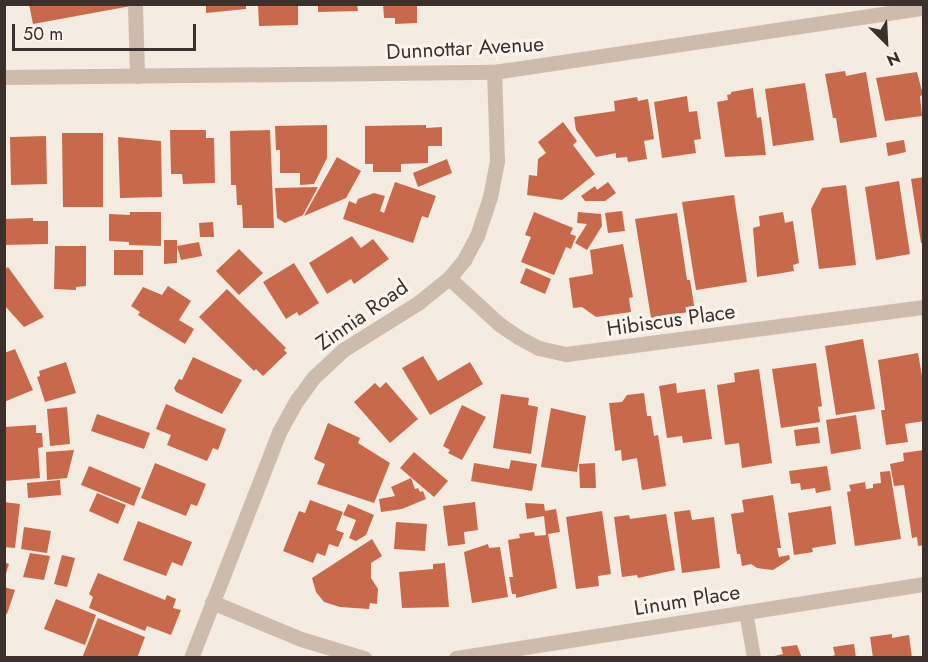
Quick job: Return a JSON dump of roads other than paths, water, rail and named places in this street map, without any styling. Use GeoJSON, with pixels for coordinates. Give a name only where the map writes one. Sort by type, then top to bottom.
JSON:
{"type":"FeatureCollection","features":[{"type":"Feature","properties":{"kind":"street"},"geometry":{"type":"LineString","coordinates":[[135,4],[137,76]]}},
{"type":"Feature","properties":{"kind":"street","name":"Dunnottar Avenue"},"geometry":{"type":"LineString","coordinates":[[4,77],[494,72],[924,8]]}},
{"type":"Feature","properties":{"kind":"street","name":"Zinnia Road"},"geometry":{"type":"LineString","coordinates":[[191,657],[279,432],[297,400],[314,377],[343,350],[418,303],[449,278],[464,260],[477,236],[490,196],[498,141],[494,72]]}},
{"type":"Feature","properties":{"kind":"street","name":"Hibiscus Place"},"geometry":{"type":"LineString","coordinates":[[449,278],[499,324],[518,337],[539,348],[566,354],[924,307]]}},
{"type":"Feature","properties":{"kind":"street","name":"Linum Place"},"geometry":{"type":"LineString","coordinates":[[456,657],[924,584]]}},
{"type":"Feature","properties":{"kind":"street"},"geometry":{"type":"LineString","coordinates":[[212,602],[302,639],[364,657]]}},
{"type":"Feature","properties":{"kind":"lane"},"geometry":{"type":"LineString","coordinates":[[746,612],[754,657]]}}]}
